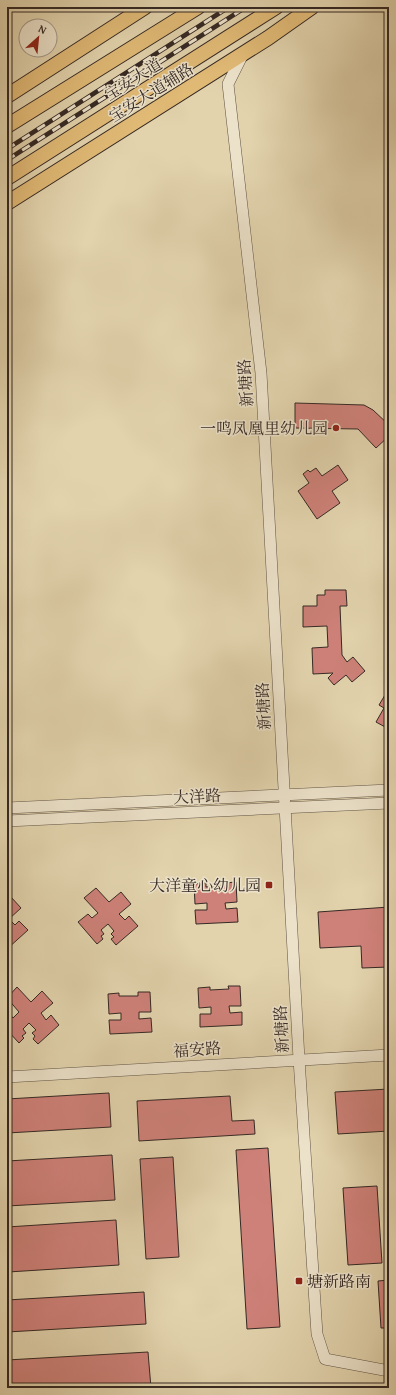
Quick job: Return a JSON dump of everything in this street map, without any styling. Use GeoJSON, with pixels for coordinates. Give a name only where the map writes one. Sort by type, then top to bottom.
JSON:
{"type":"FeatureCollection","features":[{"type":"Feature","properties":{"kind":"main road","name":"宝安大道"},"geometry":{"type":"LineString","coordinates":[[7,126],[198,7]]}},
{"type":"Feature","properties":{"kind":"main road","name":"宝安大道"},"geometry":{"type":"LineString","coordinates":[[7,178],[276,7]]}},
{"type":"Feature","properties":{"kind":"main road","name":"宝安大道辅路"},"geometry":{"type":"LineString","coordinates":[[7,203],[243,54],[312,7]]}},
{"type":"Feature","properties":{"kind":"main road"},"geometry":{"type":"LineString","coordinates":[[7,96],[136,9]]}},
{"type":"Feature","properties":{"kind":"street","name":"新塘路"},"geometry":{"type":"LineString","coordinates":[[243,54],[228,84],[261,374],[299,1059],[317,1334],[325,1359],[389,1371]]}},
{"type":"Feature","properties":{"kind":"street","name":"大洋路"},"geometry":{"type":"LineString","coordinates":[[7,808],[389,790]]}},
{"type":"Feature","properties":{"kind":"street","name":"大洋路"},"geometry":{"type":"LineString","coordinates":[[7,821],[389,803]]}},
{"type":"Feature","properties":{"kind":"street","name":"福安路"},"geometry":{"type":"LineString","coordinates":[[7,1078],[389,1054]]}},
{"type":"Feature","properties":{"kind":"building"},"geometry":{"type":"Polygon","coordinates":[[[295,403],[364,405],[373,410],[389,425],[389,436],[376,448],[358,429],[295,428],[295,403]]]}},
{"type":"Feature","properties":{"kind":"building"},"geometry":{"type":"Polygon","coordinates":[[[338,465],[348,480],[332,491],[340,503],[317,519],[298,491],[309,483],[303,474],[308,470],[310,472],[316,468],[322,476],[338,465]]]}},
{"type":"Feature","properties":{"kind":"building"},"geometry":{"type":"Polygon","coordinates":[[[325,590],[346,590],[347,606],[340,606],[342,655],[347,662],[353,657],[365,671],[352,682],[346,675],[334,685],[328,678],[333,673],[313,674],[312,648],[328,647],[327,626],[303,627],[303,606],[317,606],[317,595],[325,595],[325,590]]]}},
{"type":"Feature","properties":{"kind":"building"},"geometry":{"type":"Polygon","coordinates":[[[385,695],[389,697],[389,725],[387,728],[376,722],[384,708],[379,705],[385,695]]]}},
{"type":"Feature","properties":{"kind":"building"},"geometry":{"type":"Polygon","coordinates":[[[236,882],[237,902],[225,903],[226,909],[237,908],[238,922],[196,924],[195,910],[207,910],[207,903],[195,904],[194,884],[206,883],[206,887],[224,886],[224,883],[236,882]]]}},
{"type":"Feature","properties":{"kind":"building"},"geometry":{"type":"Polygon","coordinates":[[[96,888],[109,902],[121,892],[131,904],[119,914],[125,920],[129,916],[138,926],[116,945],[111,939],[114,937],[111,934],[114,931],[108,924],[101,930],[104,934],[101,936],[103,939],[97,944],[78,922],[88,914],[92,918],[98,913],[84,898],[96,888]]]}},
{"type":"Feature","properties":{"kind":"building"},"geometry":{"type":"Polygon","coordinates":[[[11,897],[21,908],[9,919],[15,925],[19,921],[28,930],[7,949],[7,900],[11,897]]]}},
{"type":"Feature","properties":{"kind":"building"},"geometry":{"type":"Polygon","coordinates":[[[389,907],[389,967],[362,968],[361,946],[320,948],[318,912],[389,907]]]}},
{"type":"Feature","properties":{"kind":"building"},"geometry":{"type":"Polygon","coordinates":[[[228,986],[240,986],[241,1006],[229,1006],[230,1013],[242,1012],[242,1025],[200,1027],[200,1014],[211,1014],[211,1007],[199,1008],[198,988],[210,987],[210,990],[229,989],[228,986]]]}},
{"type":"Feature","properties":{"kind":"building"},"geometry":{"type":"Polygon","coordinates":[[[17,987],[31,1002],[42,991],[53,1003],[41,1013],[46,1020],[51,1015],[59,1025],[38,1044],[33,1039],[35,1036],[32,1033],[36,1030],[29,1023],[23,1029],[26,1033],[22,1036],[24,1038],[19,1043],[7,1030],[7,1015],[9,1013],[13,1018],[19,1012],[7,998],[17,987]]]}},
{"type":"Feature","properties":{"kind":"building"},"geometry":{"type":"Polygon","coordinates":[[[138,992],[150,992],[151,1012],[139,1012],[139,1019],[151,1018],[152,1032],[110,1034],[109,1020],[121,1020],[121,1013],[109,1014],[108,994],[119,993],[119,996],[138,996],[138,992]]]}},
{"type":"Feature","properties":{"kind":"building"},"geometry":{"type":"Polygon","coordinates":[[[389,1089],[389,1131],[338,1134],[335,1092],[389,1089]]]}},
{"type":"Feature","properties":{"kind":"building"},"geometry":{"type":"Polygon","coordinates":[[[109,1093],[111,1127],[7,1133],[7,1099],[109,1093]]]}},
{"type":"Feature","properties":{"kind":"building"},"geometry":{"type":"Polygon","coordinates":[[[230,1096],[232,1121],[254,1120],[255,1134],[139,1141],[137,1101],[230,1096]]]}},
{"type":"Feature","properties":{"kind":"building"},"geometry":{"type":"Polygon","coordinates":[[[268,1148],[280,1327],[247,1329],[236,1150],[268,1148]]]}},
{"type":"Feature","properties":{"kind":"building"},"geometry":{"type":"Polygon","coordinates":[[[112,1155],[115,1200],[7,1206],[7,1161],[112,1155]]]}},
{"type":"Feature","properties":{"kind":"building"},"geometry":{"type":"Polygon","coordinates":[[[173,1157],[179,1257],[146,1259],[140,1159],[173,1157]]]}},
{"type":"Feature","properties":{"kind":"building"},"geometry":{"type":"Polygon","coordinates":[[[377,1186],[382,1263],[348,1265],[343,1188],[377,1186]]]}},
{"type":"Feature","properties":{"kind":"building"},"geometry":{"type":"Polygon","coordinates":[[[116,1220],[119,1265],[8,1272],[7,1227],[116,1220]]]}},
{"type":"Feature","properties":{"kind":"building"},"geometry":{"type":"Polygon","coordinates":[[[389,1280],[389,1328],[381,1328],[378,1281],[389,1280]]]}},
{"type":"Feature","properties":{"kind":"building"},"geometry":{"type":"Polygon","coordinates":[[[144,1292],[146,1324],[7,1332],[7,1300],[144,1292]]]}},
{"type":"Feature","properties":{"kind":"building"},"geometry":{"type":"Polygon","coordinates":[[[148,1352],[151,1388],[7,1388],[7,1360],[148,1352]]]}},
{"type":"Feature","properties":{"kind":"railway"},"geometry":{"type":"LineString","coordinates":[[7,149],[229,7]]}},
{"type":"Feature","properties":{"kind":"railway"},"geometry":{"type":"LineString","coordinates":[[7,160],[246,7]]}},
{"type":"Feature","properties":{"kind":"place","name":"一鸣凤凰里幼儿园"},"geometry":{"type":"Point","coordinates":[336,428]}},
{"type":"Feature","properties":{"kind":"place","name":"大洋童心幼儿园"},"geometry":{"type":"Point","coordinates":[269,885]}},
{"type":"Feature","properties":{"kind":"place","name":"塘新路南"},"geometry":{"type":"Point","coordinates":[299,1281]}}]}
